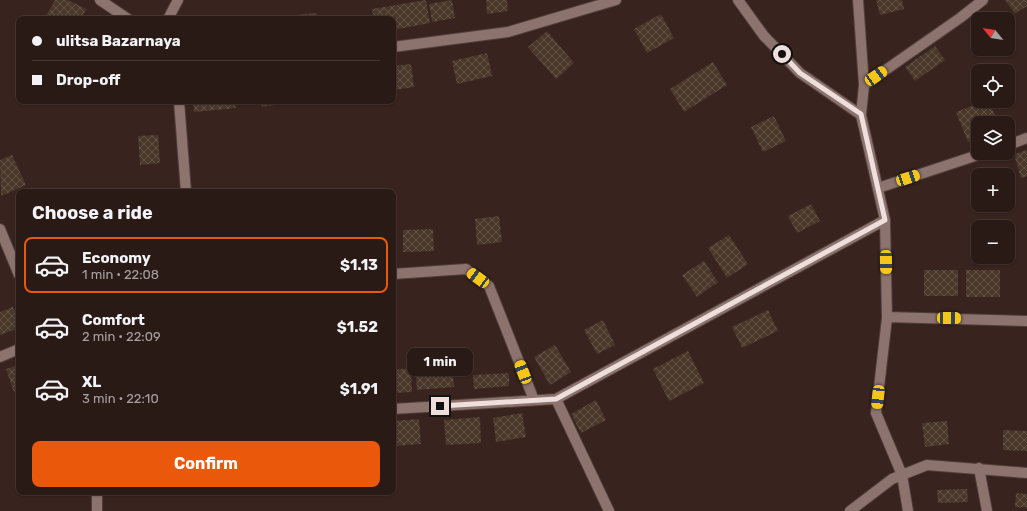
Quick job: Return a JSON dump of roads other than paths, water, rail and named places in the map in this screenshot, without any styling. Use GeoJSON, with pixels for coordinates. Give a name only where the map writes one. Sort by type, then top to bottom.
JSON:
{"type":"FeatureCollection","features":[{"type":"Feature","properties":{"kind":"street"},"geometry":{"type":"LineString","coordinates":[[100,0],[124,16]]}},
{"type":"Feature","properties":{"kind":"street"},"geometry":{"type":"LineString","coordinates":[[170,16],[178,0]]}},
{"type":"Feature","properties":{"kind":"street"},"geometry":{"type":"LineString","coordinates":[[396,47],[508,32],[616,0]]}},
{"type":"Feature","properties":{"kind":"street"},"geometry":{"type":"LineString","coordinates":[[738,0],[764,36],[800,73],[861,114]]}},
{"type":"Feature","properties":{"kind":"street"},"geometry":{"type":"LineString","coordinates":[[858,0],[864,85],[861,114],[885,220],[887,317],[876,413],[902,475],[908,511]]}},
{"type":"Feature","properties":{"kind":"street"},"geometry":{"type":"LineString","coordinates":[[864,85],[960,18],[983,0]]}},
{"type":"Feature","properties":{"kind":"street"},"geometry":{"type":"LineString","coordinates":[[179,104],[186,189]]}},
{"type":"Feature","properties":{"kind":"street"},"geometry":{"type":"LineString","coordinates":[[1015,142],[1027,138]]}},
{"type":"Feature","properties":{"kind":"street"},"geometry":{"type":"LineString","coordinates":[[878,188],[971,157]]}},
{"type":"Feature","properties":{"kind":"street"},"geometry":{"type":"LineString","coordinates":[[396,408],[556,399],[885,220]]}},
{"type":"Feature","properties":{"kind":"street"},"geometry":{"type":"LineString","coordinates":[[0,229],[16,268]]}},
{"type":"Feature","properties":{"kind":"street"},"geometry":{"type":"LineString","coordinates":[[396,274],[466,270],[489,286],[534,400]]}},
{"type":"Feature","properties":{"kind":"street"},"geometry":{"type":"LineString","coordinates":[[887,317],[1027,321]]}},
{"type":"Feature","properties":{"kind":"street"},"geometry":{"type":"LineString","coordinates":[[0,357],[16,350]]}},
{"type":"Feature","properties":{"kind":"street"},"geometry":{"type":"LineString","coordinates":[[556,399],[609,511]]}},
{"type":"Feature","properties":{"kind":"street"},"geometry":{"type":"LineString","coordinates":[[850,511],[892,479],[927,465],[1027,473]]}},
{"type":"Feature","properties":{"kind":"street"},"geometry":{"type":"LineString","coordinates":[[979,468],[987,511]]}},
{"type":"Feature","properties":{"kind":"street"},"geometry":{"type":"LineString","coordinates":[[97,495],[97,511]]}}]}
